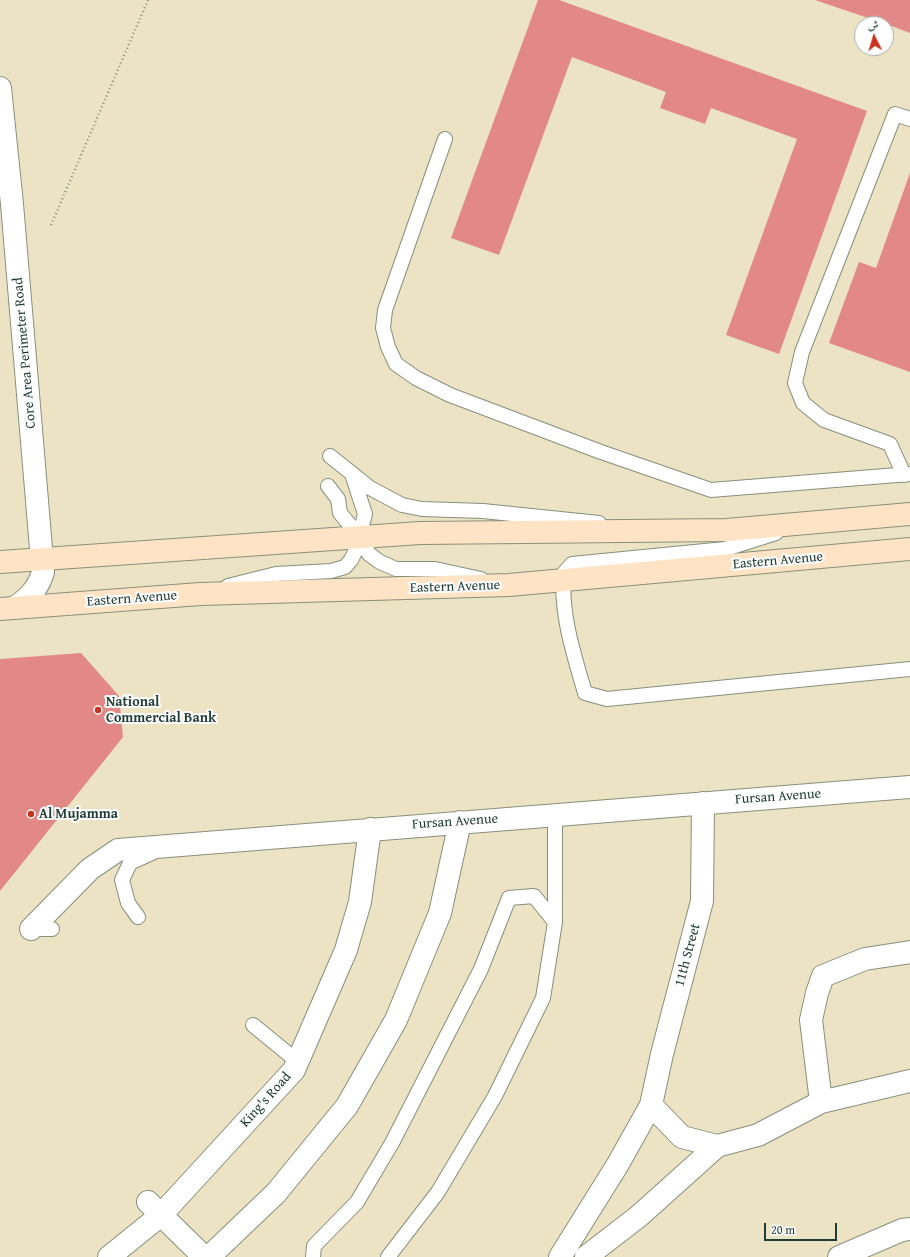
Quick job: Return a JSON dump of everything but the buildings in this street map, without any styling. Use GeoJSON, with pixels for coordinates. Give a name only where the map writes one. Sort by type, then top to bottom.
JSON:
{"type":"FeatureCollection","features":[{"type":"Feature","properties":{"kind":"main road"},"geometry":{"type":"LineString","coordinates":[[0,562],[420,533],[727,530],[905,516]]}},
{"type":"Feature","properties":{"kind":"main road","name":"Eastern Avenue"},"geometry":{"type":"LineString","coordinates":[[7,609],[200,594],[509,585],[910,550]]}},
{"type":"Feature","properties":{"kind":"street","name":"Core Area Perimeter Road"},"geometry":{"type":"LineString","coordinates":[[0,88],[6,204],[43,572],[40,582],[31,596],[7,609]]}},
{"type":"Feature","properties":{"kind":"street","name":"Fursan Avenue"},"geometry":{"type":"LineString","coordinates":[[31,928],[90,869],[118,850],[555,814],[910,787]]}},
{"type":"Feature","properties":{"kind":"street","name":"11th Street"},"geometry":{"type":"LineString","coordinates":[[570,1252],[651,1105],[662,1054],[702,901],[703,803]]}},
{"type":"Feature","properties":{"kind":"street"},"geometry":{"type":"LineString","coordinates":[[209,1257],[276,1193],[351,1099],[396,1020],[440,913],[460,822]]}},
{"type":"Feature","properties":{"kind":"street","name":"King's Road"},"geometry":{"type":"LineString","coordinates":[[108,1257],[155,1208],[294,1070],[346,950],[360,902],[370,829]]}},
{"type":"Feature","properties":{"kind":"street"},"geometry":{"type":"LineString","coordinates":[[821,1102],[811,1020],[817,993],[823,976],[865,959],[910,952]]}},
{"type":"Feature","properties":{"kind":"street"},"geometry":{"type":"LineString","coordinates":[[586,1257],[639,1216],[717,1146],[758,1135],[821,1102],[910,1081]]}},
{"type":"Feature","properties":{"kind":"street"},"geometry":{"type":"LineString","coordinates":[[651,1105],[682,1137],[717,1146]]}},
{"type":"Feature","properties":{"kind":"street"},"geometry":{"type":"LineString","coordinates":[[155,1208],[204,1257]]}},
{"type":"Feature","properties":{"kind":"street"},"geometry":{"type":"LineString","coordinates":[[839,1257],[902,1230],[910,1229]]}},
{"type":"Feature","properties":{"kind":"lane"},"geometry":{"type":"LineString","coordinates":[[445,139],[385,310],[383,328],[388,347],[396,364],[416,378],[450,395],[601,452],[711,490],[907,474],[890,444],[824,420],[803,403],[795,383],[802,352],[896,114],[910,119]]}},
{"type":"Feature","properties":{"kind":"lane"},"geometry":{"type":"LineString","coordinates":[[330,456],[383,497],[402,505],[422,509],[483,511],[554,517],[657,530]]}},
{"type":"Feature","properties":{"kind":"lane"},"geometry":{"type":"LineString","coordinates":[[200,594],[276,574],[331,571],[345,567],[351,560],[360,538],[365,514],[351,473]]}},
{"type":"Feature","properties":{"kind":"lane"},"geometry":{"type":"LineString","coordinates":[[328,486],[338,499],[340,513],[360,538],[369,554],[380,562],[396,569],[435,569],[509,585]]}},
{"type":"Feature","properties":{"kind":"lane"},"geometry":{"type":"LineString","coordinates":[[805,523],[725,549],[579,562],[572,564],[564,573],[563,581],[570,640],[585,694],[607,699],[910,669]]}},
{"type":"Feature","properties":{"kind":"lane"},"geometry":{"type":"LineString","coordinates":[[388,1257],[438,1192],[495,1096],[543,998],[555,922],[555,814]]}},
{"type":"Feature","properties":{"kind":"lane"},"geometry":{"type":"LineString","coordinates":[[138,917],[128,903],[122,880],[130,863],[165,846]]}},
{"type":"Feature","properties":{"kind":"lane"},"geometry":{"type":"LineString","coordinates":[[313,1257],[314,1246],[357,1202],[392,1143],[481,969],[509,898],[534,896],[555,922]]}},
{"type":"Feature","properties":{"kind":"lane"},"geometry":{"type":"LineString","coordinates":[[31,928],[52,929]]}},
{"type":"Feature","properties":{"kind":"lane"},"geometry":{"type":"LineString","coordinates":[[253,1025],[297,1061]]}},
{"type":"Feature","properties":{"kind":"path"},"geometry":{"type":"LineString","coordinates":[[51,225],[148,0]]}},
{"type":"Feature","properties":{"kind":"place","name":"National Commercial Bank"},"geometry":{"type":"Point","coordinates":[98,710]}},
{"type":"Feature","properties":{"kind":"place","name":"Al Mujamma"},"geometry":{"type":"Point","coordinates":[31,814]}}]}
